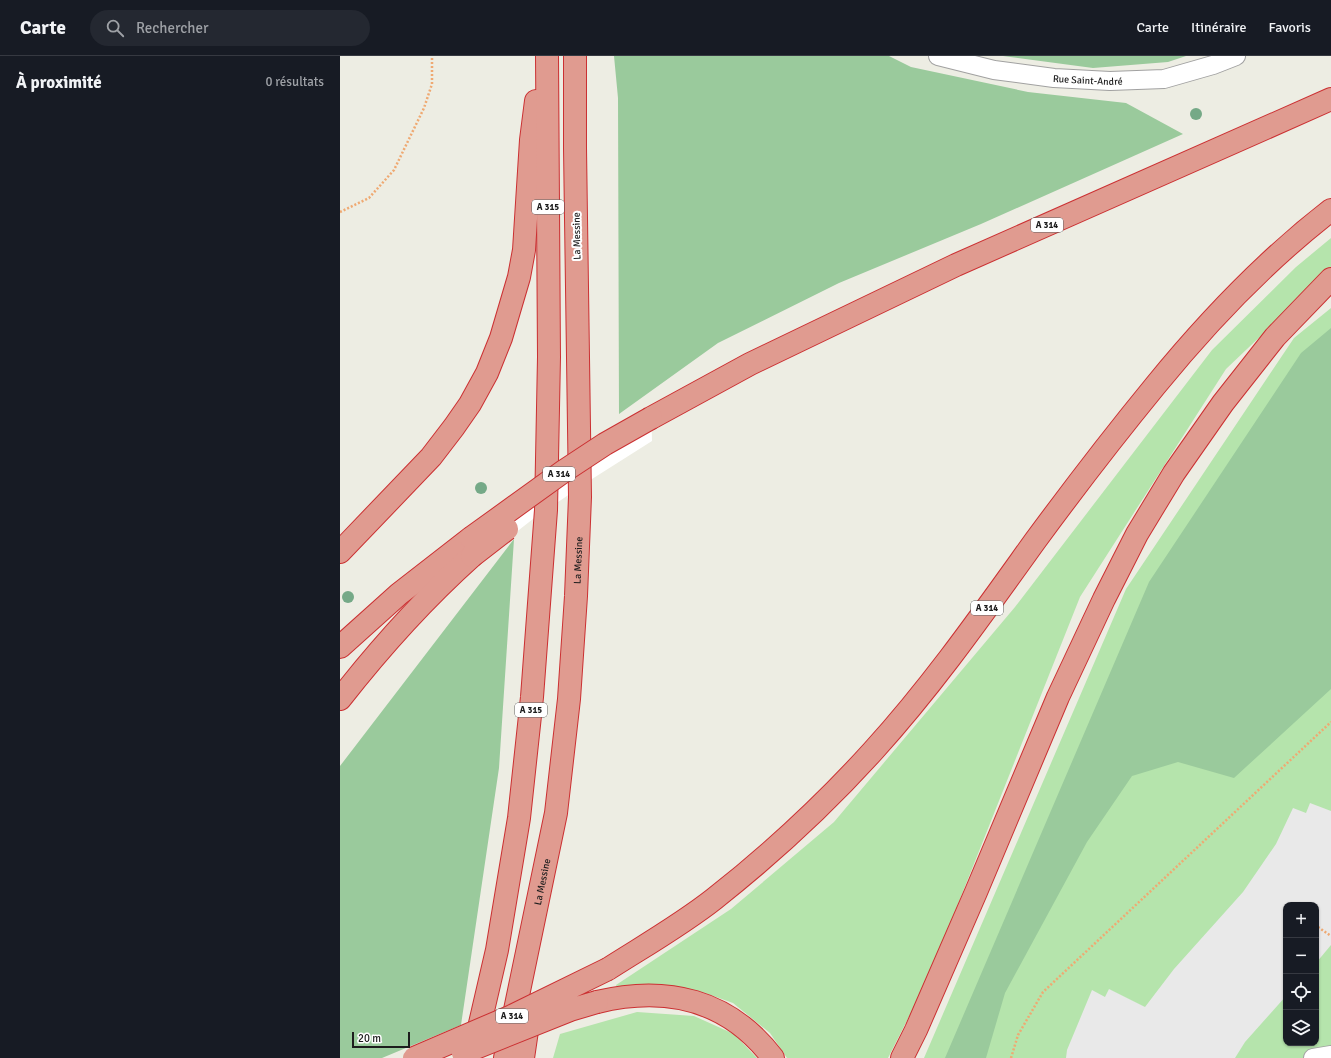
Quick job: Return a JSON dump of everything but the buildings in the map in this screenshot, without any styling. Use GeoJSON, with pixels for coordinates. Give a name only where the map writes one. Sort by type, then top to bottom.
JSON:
{"type":"FeatureCollection","features":[{"type":"Feature","properties":{"kind":"highway"},"geometry":{"type":"LineString","coordinates":[[340,552],[430,457],[470,404],[487,373],[501,338],[519,277],[524,250],[531,140],[542,56]]}},
{"type":"Feature","properties":{"kind":"highway","name":"A 315"},"geometry":{"type":"LineString","coordinates":[[473,1058],[497,950],[520,818],[532,697],[546,510],[549,357],[547,56]]}},
{"type":"Feature","properties":{"kind":"highway","name":"La Messine"},"geometry":{"type":"LineString","coordinates":[[505,1058],[556,813],[569,691],[576,596],[580,497],[575,56]]}},
{"type":"Feature","properties":{"kind":"highway","name":"A 314"},"geometry":{"type":"LineString","coordinates":[[340,647],[399,594],[472,547],[564,471],[605,444],[650,425],[750,364],[956,265],[1331,99]]}},
{"type":"Feature","properties":{"kind":"highway","name":"A 314"},"geometry":{"type":"LineString","coordinates":[[414,1058],[512,1016],[608,969],[712,900],[765,857],[825,801],[874,751],[977,622],[1122,426],[1193,340],[1244,285],[1301,233],[1331,210]]}},
{"type":"Feature","properties":{"kind":"highway"},"geometry":{"type":"LineString","coordinates":[[902,1058],[916,1030],[1058,697],[1137,534],[1174,473],[1223,403],[1275,337],[1331,279]]}},
{"type":"Feature","properties":{"kind":"highway"},"geometry":{"type":"LineString","coordinates":[[340,699],[358,676],[444,582],[472,547]]}},
{"type":"Feature","properties":{"kind":"highway"},"geometry":{"type":"LineString","coordinates":[[523,1058],[556,813]]}},
{"type":"Feature","properties":{"kind":"highway"},"geometry":{"type":"LineString","coordinates":[[449,1058],[570,1010],[598,1002],[629,996],[652,995],[672,997],[705,1005],[722,1012],[749,1031],[764,1046],[773,1058]]}},
{"type":"Feature","properties":{"kind":"street","name":"Rue Saint-André"},"geometry":{"type":"LineString","coordinates":[[938,56],[994,70],[1054,78],[1110,81],[1164,79],[1213,65],[1236,56]]}},
{"type":"Feature","properties":{"kind":"street"},"geometry":{"type":"LineString","coordinates":[[1313,1058],[1331,1055]]}},
{"type":"Feature","properties":{"kind":"path"},"geometry":{"type":"LineString","coordinates":[[340,212],[369,198],[394,170],[424,108],[432,84],[432,56]]}},
{"type":"Feature","properties":{"kind":"path"},"geometry":{"type":"LineString","coordinates":[[1011,1058],[1018,1035],[1043,992],[1331,722]]}},
{"type":"Feature","properties":{"kind":"path"},"geometry":{"type":"LineString","coordinates":[[1319,928],[1331,936]]}},
{"type":"Feature","properties":{"kind":"green space"},"geometry":{"type":"Polygon","coordinates":[[[614,56],[889,56],[911,67],[1028,92],[1126,103],[1183,134],[981,224],[839,283],[718,343],[619,414],[618,98],[614,56]]]}},
{"type":"Feature","properties":{"kind":"green space"},"geometry":{"type":"Polygon","coordinates":[[[1003,56],[1186,56],[1168,62],[1093,68],[1003,56]]]}},
{"type":"Feature","properties":{"kind":"green space"},"geometry":{"type":"Polygon","coordinates":[[[1331,238],[1331,269],[1226,369],[1080,597],[929,977],[888,1058],[787,1058],[770,1033],[733,1003],[705,993],[685,989],[618,990],[616,985],[731,909],[834,822],[1015,607],[1212,350],[1296,267],[1331,238]]]}},
{"type":"Feature","properties":{"kind":"green space"},"geometry":{"type":"Polygon","coordinates":[[[1331,308],[1331,1058],[924,1058],[1126,589],[1294,338],[1331,308]]]}},
{"type":"Feature","properties":{"kind":"green space"},"geometry":{"type":"Polygon","coordinates":[[[1331,328],[1331,689],[1234,778],[1178,762],[1132,776],[1087,842],[1005,993],[986,1058],[945,1058],[1149,582],[1301,353],[1331,328]]]}},
{"type":"Feature","properties":{"kind":"green space"},"geometry":{"type":"Polygon","coordinates":[[[514,539],[499,768],[461,1025],[382,1058],[340,1058],[340,766],[514,539]]]}},
{"type":"Feature","properties":{"kind":"green space"},"geometry":{"type":"Polygon","coordinates":[[[637,1012],[694,1016],[734,1034],[757,1058],[553,1058],[560,1034],[637,1012]]]}},
{"type":"Feature","properties":{"kind":"shaded area"},"geometry":{"type":"Polygon","coordinates":[[[1310,803],[1331,811],[1331,945],[1319,959],[1319,902],[1283,902],[1283,999],[1245,1042],[1235,1058],[1066,1058],[1067,1050],[1092,990],[1105,997],[1109,989],[1145,1007],[1174,969],[1243,892],[1276,844],[1293,808],[1306,813],[1310,803]]]}},
{"type":"Feature","properties":{"kind":"pier"},"geometry":{"type":"Polygon","coordinates":[[[651,405],[652,441],[533,519],[473,566],[475,522],[564,458],[651,405]]]}}]}
